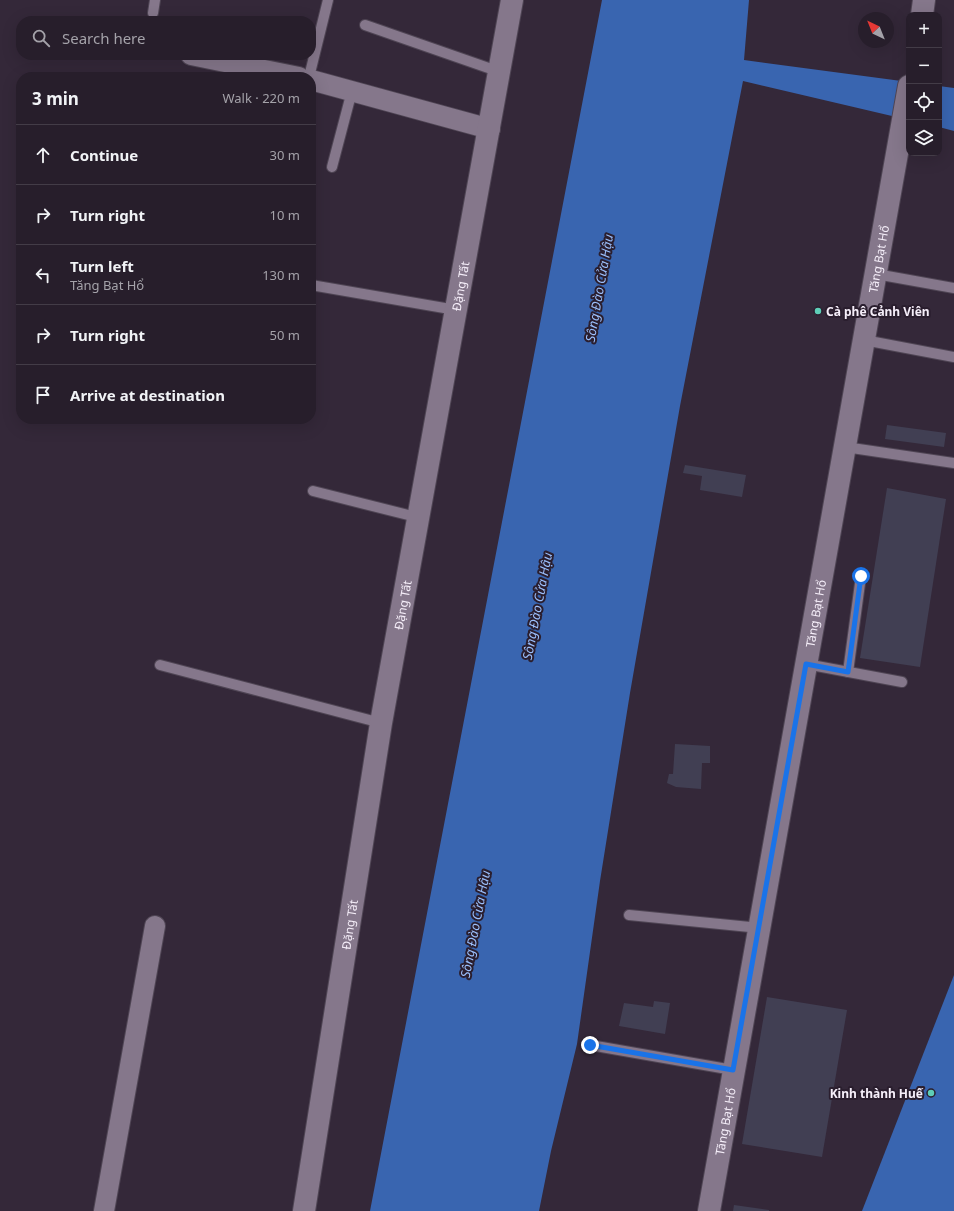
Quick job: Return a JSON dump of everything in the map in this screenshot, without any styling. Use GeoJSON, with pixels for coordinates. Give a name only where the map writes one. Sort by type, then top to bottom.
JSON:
{"type":"FeatureCollection","features":[{"type":"Feature","properties":{"kind":"street","name":"Đặng Tất"},"geometry":{"type":"LineString","coordinates":[[304,1211],[381,722],[420,518],[512,0]]}},
{"type":"Feature","properties":{"kind":"street"},"geometry":{"type":"LineString","coordinates":[[922,12],[924,0]]}},
{"type":"Feature","properties":{"kind":"street"},"geometry":{"type":"LineString","coordinates":[[216,60],[274,72]]}},
{"type":"Feature","properties":{"kind":"street"},"geometry":{"type":"LineString","coordinates":[[316,81],[490,129]]}},
{"type":"Feature","properties":{"kind":"street","name":"Tăng Bạt Hổ"},"geometry":{"type":"LineString","coordinates":[[709,1211],[906,103]]}},
{"type":"Feature","properties":{"kind":"street"},"geometry":{"type":"LineString","coordinates":[[104,1211],[155,926]]}},
{"type":"Feature","properties":{"kind":"lane"},"geometry":{"type":"LineString","coordinates":[[153,13],[155,0]]}},
{"type":"Feature","properties":{"kind":"lane"},"geometry":{"type":"LineString","coordinates":[[316,49],[328,0]]}},
{"type":"Feature","properties":{"kind":"lane"},"geometry":{"type":"LineString","coordinates":[[365,25],[500,72]]}},
{"type":"Feature","properties":{"kind":"lane"},"geometry":{"type":"LineString","coordinates":[[310,72],[313,60]]}},
{"type":"Feature","properties":{"kind":"lane"},"geometry":{"type":"LineString","coordinates":[[332,168],[352,91]]}},
{"type":"Feature","properties":{"kind":"lane"},"geometry":{"type":"LineString","coordinates":[[876,274],[954,288]]}},
{"type":"Feature","properties":{"kind":"lane"},"geometry":{"type":"LineString","coordinates":[[316,286],[456,310]]}},
{"type":"Feature","properties":{"kind":"lane"},"geometry":{"type":"LineString","coordinates":[[864,340],[954,357]]}},
{"type":"Feature","properties":{"kind":"lane"},"geometry":{"type":"LineString","coordinates":[[845,447],[954,463]]}},
{"type":"Feature","properties":{"kind":"lane"},"geometry":{"type":"LineString","coordinates":[[313,491],[420,518]]}},
{"type":"Feature","properties":{"kind":"lane"},"geometry":{"type":"LineString","coordinates":[[848,672],[861,576]]}},
{"type":"Feature","properties":{"kind":"lane"},"geometry":{"type":"LineString","coordinates":[[806,664],[902,682]]}},
{"type":"Feature","properties":{"kind":"lane"},"geometry":{"type":"LineString","coordinates":[[160,665],[381,722]]}},
{"type":"Feature","properties":{"kind":"lane"},"geometry":{"type":"LineString","coordinates":[[629,916],[760,928]]}},
{"type":"Feature","properties":{"kind":"lane"},"geometry":{"type":"LineString","coordinates":[[590,1045],[733,1070]]}},
{"type":"Feature","properties":{"kind":"water","name":"Sông Đào Cửa Hậu"},"geometry":{"type":"Polygon","coordinates":[[[602,0],[749,0],[744,60],[906,82],[906,119],[743,81],[680,406],[630,693],[600,881],[577,1044],[551,1151],[539,1211],[370,1211],[602,0]]]}},
{"type":"Feature","properties":{"kind":"water"},"geometry":{"type":"Polygon","coordinates":[[[942,86],[954,88],[954,131],[942,128],[942,86]]]}},
{"type":"Feature","properties":{"kind":"water","name":"Kinh thành Huế"},"geometry":{"type":"Polygon","coordinates":[[[954,975],[954,1211],[862,1211],[954,975]]]}},
{"type":"Feature","properties":{"kind":"building"},"geometry":{"type":"Polygon","coordinates":[[[887,425],[946,433],[944,447],[885,439],[887,425]]]}},
{"type":"Feature","properties":{"kind":"building"},"geometry":{"type":"Polygon","coordinates":[[[685,465],[746,475],[742,497],[700,490],[702,476],[683,473],[685,465]]]}},
{"type":"Feature","properties":{"kind":"building"},"geometry":{"type":"Polygon","coordinates":[[[887,488],[946,499],[920,667],[860,658],[887,488]]]}},
{"type":"Feature","properties":{"kind":"building"},"geometry":{"type":"Polygon","coordinates":[[[675,744],[710,746],[710,763],[702,763],[701,789],[676,787],[667,783],[669,774],[673,774],[675,744]]]}},
{"type":"Feature","properties":{"kind":"building"},"geometry":{"type":"Polygon","coordinates":[[[767,997],[847,1010],[822,1157],[742,1144],[767,997]]]}},
{"type":"Feature","properties":{"kind":"building"},"geometry":{"type":"Polygon","coordinates":[[[654,1001],[670,1003],[665,1034],[619,1026],[624,1003],[653,1007],[654,1001]]]}},
{"type":"Feature","properties":{"kind":"building"},"geometry":{"type":"Polygon","coordinates":[[[734,1205],[769,1210],[769,1211],[733,1211],[734,1205]]]}},
{"type":"Feature","properties":{"kind":"place","name":"Cà phê Cảnh Viên"},"geometry":{"type":"Point","coordinates":[818,311]}},
{"type":"Feature","properties":{"kind":"place","name":"Kinh thành Huế"},"geometry":{"type":"Point","coordinates":[931,1093]}},
{"type":"Feature","properties":{"kind":"route"},"geometry":{"type":"LineString","coordinates":[[590,1045],[733,1070],[760,928],[806,664],[848,672],[861,576]]}}]}
